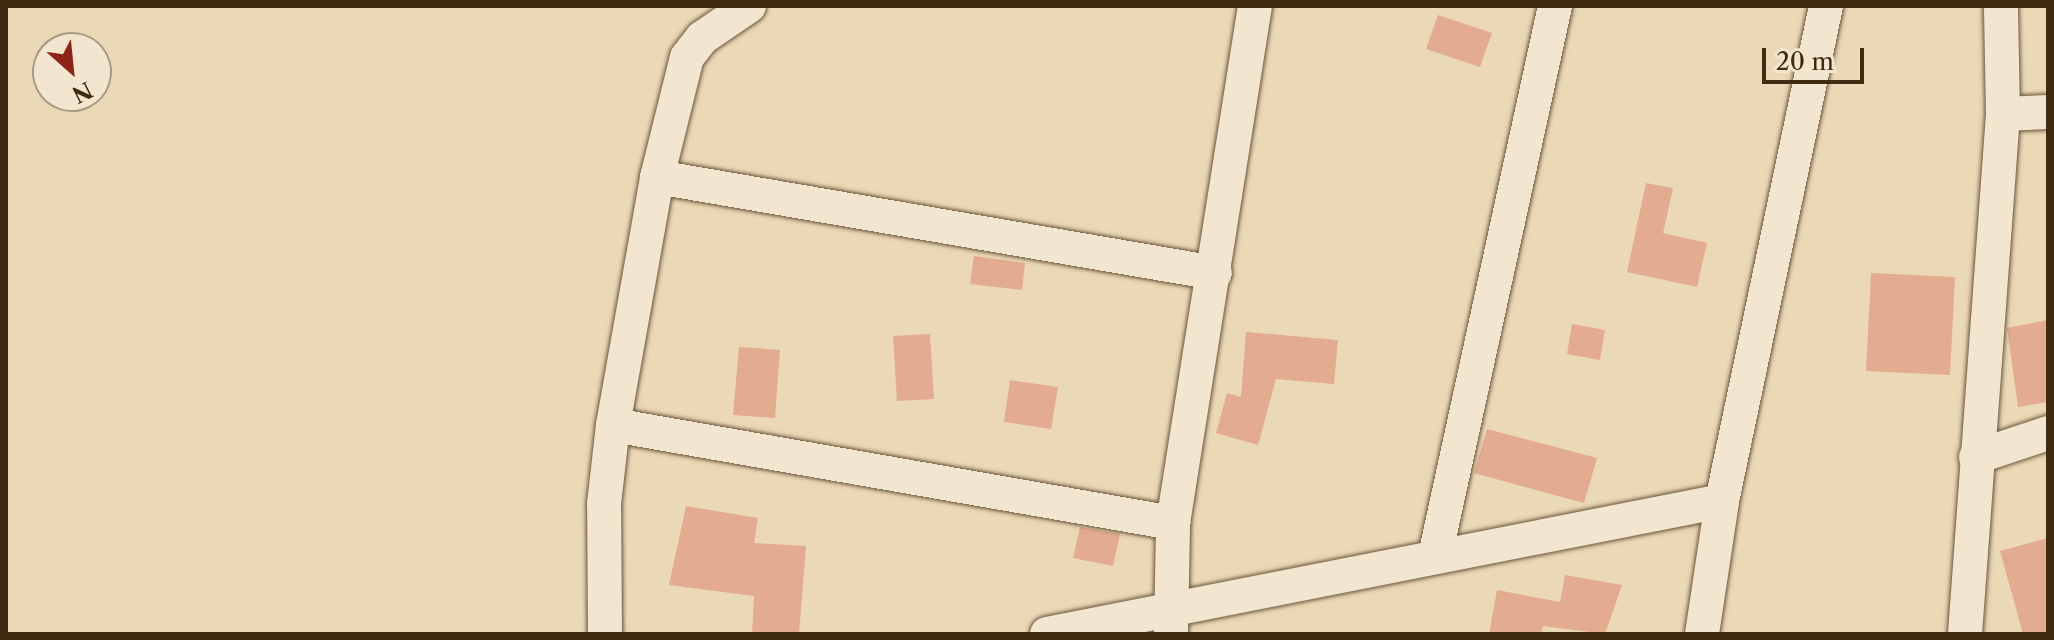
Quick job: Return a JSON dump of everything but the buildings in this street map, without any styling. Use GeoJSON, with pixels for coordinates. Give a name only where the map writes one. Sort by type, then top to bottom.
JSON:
{"type":"FeatureCollection","features":[{"type":"Feature","properties":{"kind":"street"},"geometry":{"type":"LineString","coordinates":[[605,634],[604,504],[613,425],[657,177],[687,57],[702,38],[749,6]]}},
{"type":"Feature","properties":{"kind":"street"},"geometry":{"type":"LineString","coordinates":[[1170,623],[1173,523],[1255,6]]}},
{"type":"Feature","properties":{"kind":"street"},"geometry":{"type":"LineString","coordinates":[[1435,556],[1555,6]]}},
{"type":"Feature","properties":{"kind":"street"},"geometry":{"type":"LineString","coordinates":[[1702,634],[1722,501],[1826,6]]}},
{"type":"Feature","properties":{"kind":"street"},"geometry":{"type":"LineString","coordinates":[[1965,634],[2003,114],[2001,6]]}},
{"type":"Feature","properties":{"kind":"street"},"geometry":{"type":"LineString","coordinates":[[2003,114],[2048,112]]}},
{"type":"Feature","properties":{"kind":"street"},"geometry":{"type":"LineString","coordinates":[[657,177],[1215,273]]}},
{"type":"Feature","properties":{"kind":"street"},"geometry":{"type":"LineString","coordinates":[[613,425],[1173,523]]}},
{"type":"Feature","properties":{"kind":"street"},"geometry":{"type":"LineString","coordinates":[[1976,457],[2048,433]]}},
{"type":"Feature","properties":{"kind":"street"},"geometry":{"type":"LineString","coordinates":[[1047,634],[1170,623],[1435,556],[1722,501]]}}]}
